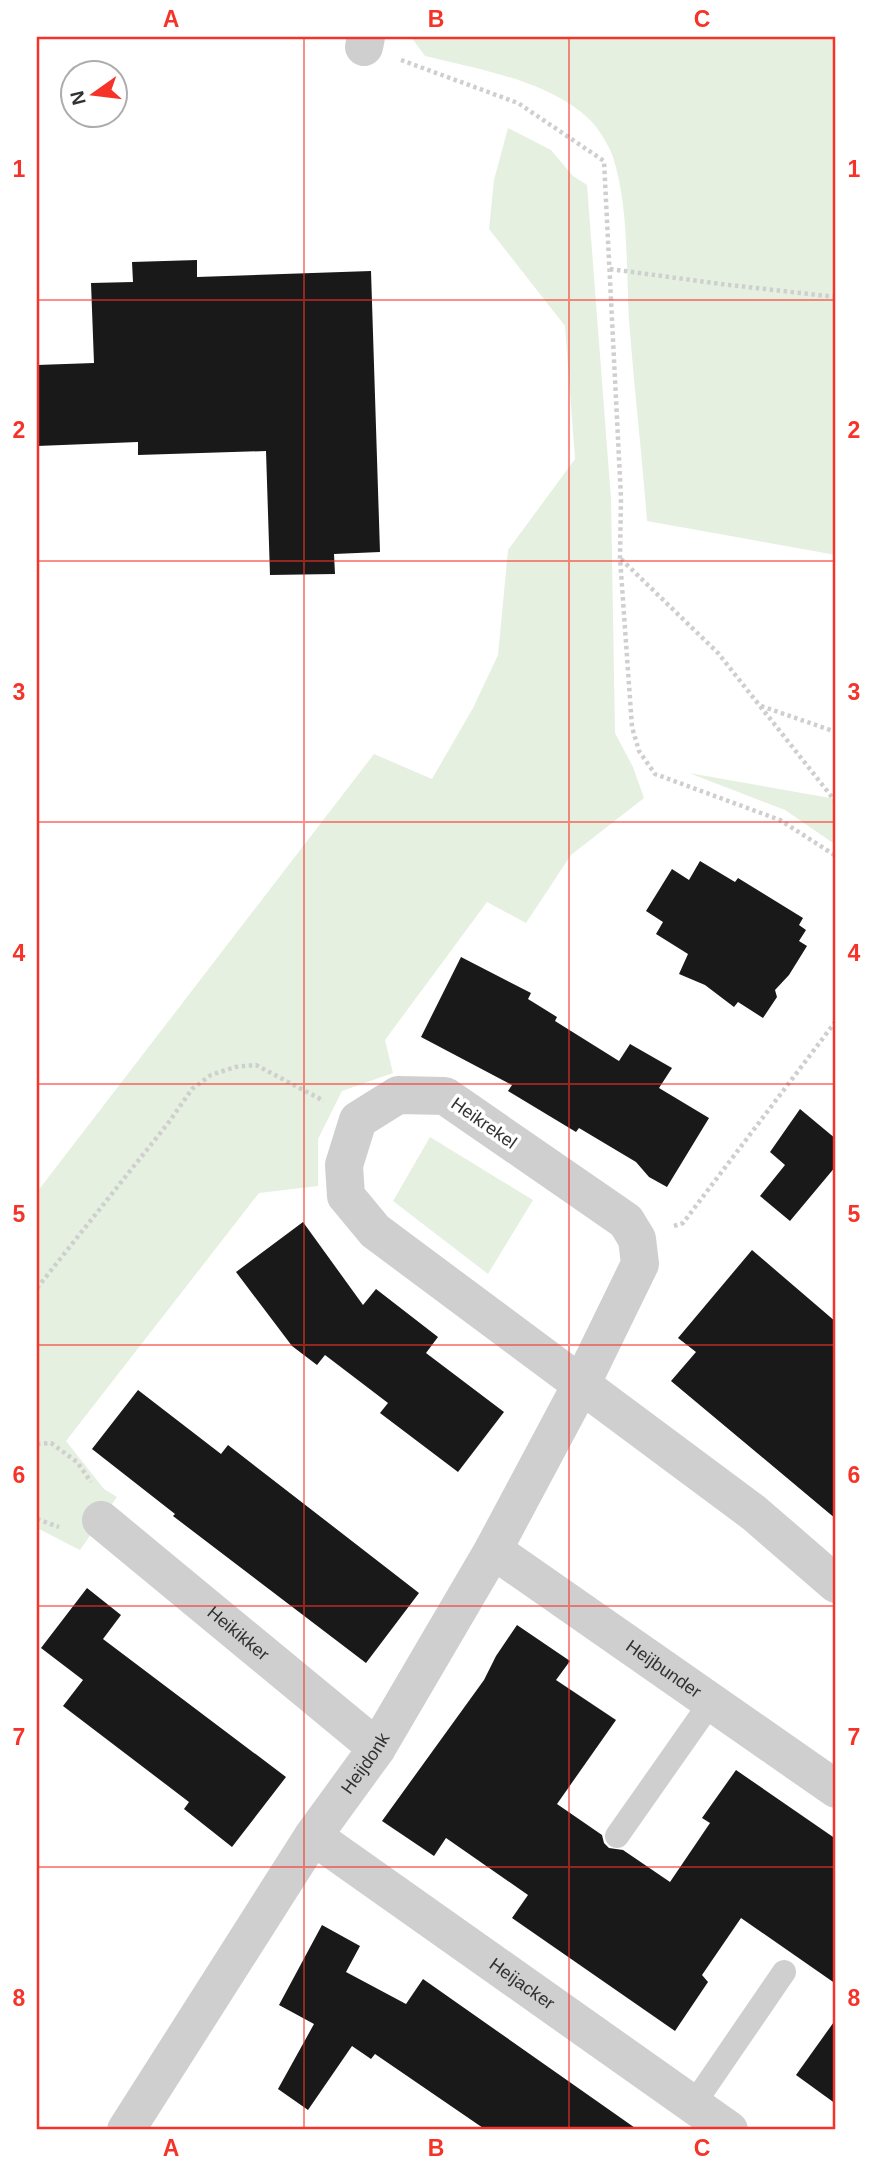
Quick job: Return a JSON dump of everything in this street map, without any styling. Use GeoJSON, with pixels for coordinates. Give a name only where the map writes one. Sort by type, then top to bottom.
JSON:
{"type":"FeatureCollection","features":[{"type":"Feature","properties":{"kind":"street","name":"Heikrekel"},"geometry":{"type":"LineString","coordinates":[[358,1120],[398,1095],[444,1096],[626,1221],[637,1239]]}},
{"type":"Feature","properties":{"kind":"street"},"geometry":{"type":"LineString","coordinates":[[358,1120],[344,1165],[346,1196],[375,1231],[754,1513],[836,1584]]}},
{"type":"Feature","properties":{"kind":"street"},"geometry":{"type":"LineString","coordinates":[[581,1385],[640,1264],[637,1239]]}},
{"type":"Feature","properties":{"kind":"street","name":"Heijdonk"},"geometry":{"type":"LineString","coordinates":[[126,2130],[313,1836],[377,1748],[493,1550],[581,1385]]}},
{"type":"Feature","properties":{"kind":"street","name":"Heikikker"},"geometry":{"type":"LineString","coordinates":[[101,1520],[377,1748]]}},
{"type":"Feature","properties":{"kind":"street","name":"Heijbunder"},"geometry":{"type":"LineString","coordinates":[[493,1550],[836,1789]]}},
{"type":"Feature","properties":{"kind":"street","name":"Heijacker"},"geometry":{"type":"LineString","coordinates":[[313,1836],[729,2130]]}},
{"type":"Feature","properties":{"kind":"lane"},"geometry":{"type":"LineString","coordinates":[[617,1836],[711,1702]]}},
{"type":"Feature","properties":{"kind":"lane"},"geometry":{"type":"LineString","coordinates":[[693,2105],[784,1972]]}},
{"type":"Feature","properties":{"kind":"path"},"geometry":{"type":"LineString","coordinates":[[365,42],[517,103],[604,161],[621,498],[620,558],[632,727],[639,751],[655,774],[780,820],[836,856]]}},
{"type":"Feature","properties":{"kind":"path"},"geometry":{"type":"LineString","coordinates":[[610,269],[836,297]]}},
{"type":"Feature","properties":{"kind":"path"},"geometry":{"type":"LineString","coordinates":[[620,558],[718,653],[836,802]]}},
{"type":"Feature","properties":{"kind":"path"},"geometry":{"type":"LineString","coordinates":[[760,705],[836,732]]}},
{"type":"Feature","properties":{"kind":"path"},"geometry":{"type":"LineString","coordinates":[[637,1239],[683,1223],[836,1021]]}},
{"type":"Feature","properties":{"kind":"path"},"geometry":{"type":"LineString","coordinates":[[37,1288],[169,1122],[192,1089],[211,1075],[235,1067],[256,1065],[358,1120]]}},
{"type":"Feature","properties":{"kind":"path"},"geometry":{"type":"LineString","coordinates":[[37,1444],[51,1443],[77,1462],[94,1487],[101,1520]]}},
{"type":"Feature","properties":{"kind":"green space"},"geometry":{"type":"Polygon","coordinates":[[[411,37],[836,37],[836,555],[647,521],[629,320],[622,197],[609,148],[591,121],[556,96],[513,78],[425,56],[411,37]]]}},
{"type":"Feature","properties":{"kind":"green space"},"geometry":{"type":"Polygon","coordinates":[[[508,128],[551,150],[573,176],[587,185],[611,499],[615,733],[633,767],[644,798],[571,855],[526,923],[487,902],[385,1040],[393,1073],[342,1091],[318,1139],[318,1186],[259,1193],[66,1441],[104,1489],[117,1497],[80,1550],[37,1528],[37,1192],[374,754],[432,779],[473,708],[498,655],[508,550],[575,459],[565,326],[489,229],[494,180],[508,128]]]}},
{"type":"Feature","properties":{"kind":"green space"},"geometry":{"type":"Polygon","coordinates":[[[689,773],[836,799],[836,845],[785,810],[689,773]]]}},
{"type":"Feature","properties":{"kind":"green space"},"geometry":{"type":"Polygon","coordinates":[[[430,1137],[533,1200],[488,1274],[393,1201],[430,1137]]]}},
{"type":"Feature","properties":{"kind":"building"},"geometry":{"type":"Polygon","coordinates":[[[197,260],[197,277],[371,271],[380,552],[334,554],[335,574],[270,575],[266,451],[138,455],[138,442],[37,446],[37,365],[94,363],[91,283],[133,282],[132,262],[197,260]]]}},
{"type":"Feature","properties":{"kind":"building"},"geometry":{"type":"Polygon","coordinates":[[[700,861],[735,882],[738,878],[803,918],[799,925],[806,930],[799,941],[807,946],[789,975],[775,990],[777,997],[763,1018],[738,1002],[734,1007],[705,985],[679,974],[688,954],[656,934],[663,922],[646,911],[672,869],[689,880],[700,861]]]}},
{"type":"Feature","properties":{"kind":"building"},"geometry":{"type":"Polygon","coordinates":[[[461,957],[531,993],[528,999],[557,1017],[555,1021],[619,1061],[630,1044],[672,1068],[659,1088],[709,1118],[667,1187],[649,1177],[636,1162],[579,1128],[576,1132],[508,1091],[512,1085],[421,1037],[461,957]]]}},
{"type":"Feature","properties":{"kind":"building"},"geometry":{"type":"Polygon","coordinates":[[[800,1109],[836,1139],[836,1166],[790,1221],[760,1196],[785,1165],[770,1152],[800,1109]]]}},
{"type":"Feature","properties":{"kind":"building"},"geometry":{"type":"Polygon","coordinates":[[[303,1222],[363,1305],[376,1289],[438,1337],[426,1353],[504,1412],[458,1472],[380,1413],[388,1403],[325,1355],[317,1365],[292,1346],[236,1272],[303,1222]]]}},
{"type":"Feature","properties":{"kind":"building"},"geometry":{"type":"Polygon","coordinates":[[[752,1250],[836,1322],[836,1519],[671,1381],[696,1352],[678,1338],[752,1250]]]}},
{"type":"Feature","properties":{"kind":"building"},"geometry":{"type":"Polygon","coordinates":[[[138,1390],[221,1454],[228,1445],[419,1593],[366,1663],[173,1516],[175,1514],[92,1449],[138,1390]]]}},
{"type":"Feature","properties":{"kind":"building"},"geometry":{"type":"Polygon","coordinates":[[[87,1588],[121,1615],[103,1639],[286,1777],[232,1847],[184,1809],[189,1802],[63,1706],[83,1680],[41,1648],[87,1588]]]}},
{"type":"Feature","properties":{"kind":"building"},"geometry":{"type":"Polygon","coordinates":[[[517,1625],[570,1661],[556,1680],[616,1720],[557,1804],[602,1835],[609,1848],[623,1850],[670,1882],[710,1823],[702,1818],[736,1770],[836,1839],[836,1984],[741,1918],[702,1975],[708,1982],[675,2031],[512,1918],[528,1895],[446,1838],[434,1856],[382,1821],[484,1680],[517,1625]]]}},
{"type":"Feature","properties":{"kind":"building"},"geometry":{"type":"Polygon","coordinates":[[[322,1925],[360,1946],[346,1972],[406,2004],[423,1979],[638,2130],[486,2130],[375,2054],[371,2059],[352,2046],[308,2110],[278,2089],[314,2024],[279,2005],[322,1925]]]}},
{"type":"Feature","properties":{"kind":"building"},"geometry":{"type":"Polygon","coordinates":[[[836,2019],[836,2104],[796,2075],[836,2019]]]}}]}
